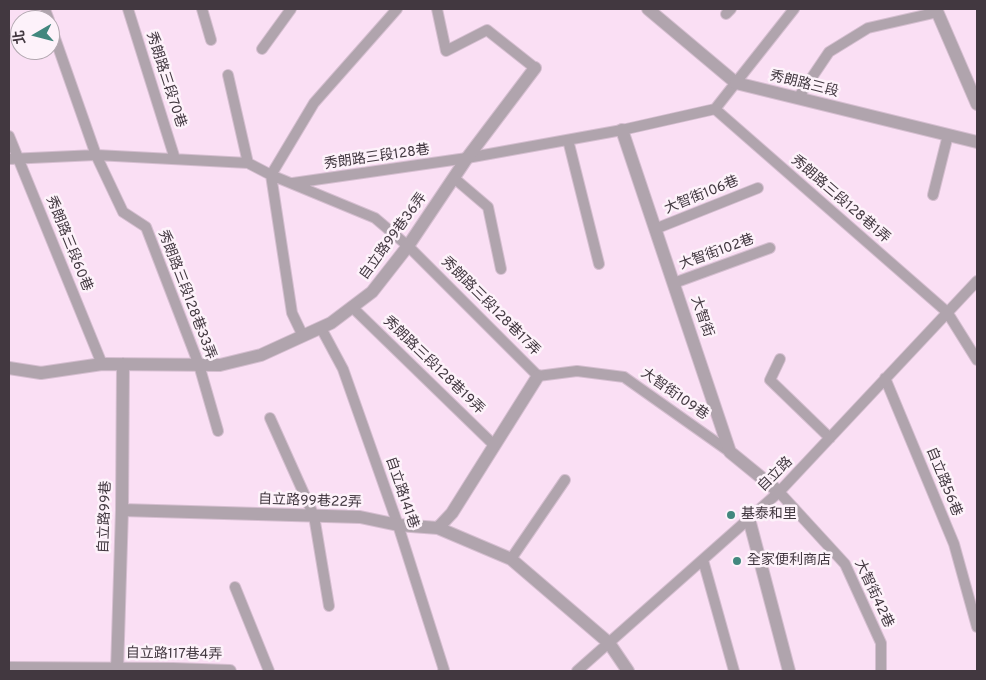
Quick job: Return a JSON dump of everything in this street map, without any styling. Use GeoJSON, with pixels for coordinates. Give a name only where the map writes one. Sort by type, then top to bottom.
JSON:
{"type":"FeatureCollection","features":[{"type":"Feature","properties":{"kind":"street","name":"秀朗路三段"},"geometry":{"type":"LineString","coordinates":[[648,9],[736,83],[977,142]]}},
{"type":"Feature","properties":{"kind":"street"},"geometry":{"type":"LineString","coordinates":[[937,10],[977,104]]}},
{"type":"Feature","properties":{"kind":"street","name":"自立路99巷36弄"},"geometry":{"type":"LineString","coordinates":[[9,368],[42,373],[102,364],[220,365],[261,355],[331,323],[372,292],[408,246],[467,158],[535,68]]}},
{"type":"Feature","properties":{"kind":"street","name":"大智街"},"geometry":{"type":"LineString","coordinates":[[622,130],[730,452]]}},
{"type":"Feature","properties":{"kind":"street","name":"自立路99巷"},"geometry":{"type":"LineString","coordinates":[[117,670],[122,510],[123,364]]}},
{"type":"Feature","properties":{"kind":"street","name":"秀朗路三段128巷17弄"},"geometry":{"type":"LineString","coordinates":[[438,528],[452,513],[538,376]]}},
{"type":"Feature","properties":{"kind":"street"},"geometry":{"type":"LineString","coordinates":[[730,452],[780,492]]}},
{"type":"Feature","properties":{"kind":"street","name":"自立路99巷22弄"},"geometry":{"type":"LineString","coordinates":[[122,510],[360,517],[398,525],[438,528],[511,559],[609,643],[628,671]]}},
{"type":"Feature","properties":{"kind":"street"},"geometry":{"type":"LineString","coordinates":[[749,519],[789,671]]}},
{"type":"Feature","properties":{"kind":"street","name":"自立路117巷4弄"},"geometry":{"type":"LineString","coordinates":[[9,668],[230,671]]}},
{"type":"Feature","properties":{"kind":"lane","name":"秀朗路三段70巷"},"geometry":{"type":"LineString","coordinates":[[128,9],[176,159]]}},
{"type":"Feature","properties":{"kind":"lane"},"geometry":{"type":"LineString","coordinates":[[202,9],[211,40]]}},
{"type":"Feature","properties":{"kind":"lane"},"geometry":{"type":"LineString","coordinates":[[262,49],[291,9]]}},
{"type":"Feature","properties":{"kind":"lane"},"geometry":{"type":"LineString","coordinates":[[303,336],[292,313],[271,175],[314,103],[398,9]]}},
{"type":"Feature","properties":{"kind":"lane"},"geometry":{"type":"LineString","coordinates":[[437,9],[446,51],[487,30],[535,68]]}},
{"type":"Feature","properties":{"kind":"lane"},"geometry":{"type":"LineString","coordinates":[[715,109],[794,9]]}},
{"type":"Feature","properties":{"kind":"lane"},"geometry":{"type":"LineString","coordinates":[[798,98],[829,52],[868,28],[937,10]]}},
{"type":"Feature","properties":{"kind":"lane","name":"秀朗路三段128巷33弄"},"geometry":{"type":"LineString","coordinates":[[60,52],[96,155],[123,212],[146,226],[199,365],[218,431]]}},
{"type":"Feature","properties":{"kind":"lane"},"geometry":{"type":"LineString","coordinates":[[228,75],[248,162]]}},
{"type":"Feature","properties":{"kind":"lane","name":"秀朗路三段128巷"},"geometry":{"type":"LineString","coordinates":[[292,184],[467,158],[622,130],[715,109]]}},
{"type":"Feature","properties":{"kind":"lane","name":"秀朗路三段128巷1弄"},"geometry":{"type":"LineString","coordinates":[[715,109],[947,312],[977,360]]}},
{"type":"Feature","properties":{"kind":"lane"},"geometry":{"type":"LineString","coordinates":[[933,195],[948,135]]}},
{"type":"Feature","properties":{"kind":"lane","name":"秀朗路三段60巷"},"geometry":{"type":"LineString","coordinates":[[9,136],[14,159],[102,364]]}},
{"type":"Feature","properties":{"kind":"lane"},"geometry":{"type":"LineString","coordinates":[[568,140],[599,264]]}},
{"type":"Feature","properties":{"kind":"lane"},"geometry":{"type":"LineString","coordinates":[[14,159],[96,155],[248,162],[292,184]]}},
{"type":"Feature","properties":{"kind":"lane"},"geometry":{"type":"LineString","coordinates":[[454,178],[488,207],[501,269]]}},
{"type":"Feature","properties":{"kind":"lane","name":"秀朗路三段128巷17弄"},"geometry":{"type":"LineString","coordinates":[[292,184],[375,218],[408,246],[538,376]]}},
{"type":"Feature","properties":{"kind":"lane","name":"大智街106巷"},"geometry":{"type":"LineString","coordinates":[[655,229],[758,188]]}},
{"type":"Feature","properties":{"kind":"lane","name":"大智街102巷"},"geometry":{"type":"LineString","coordinates":[[674,283],[770,248]]}},
{"type":"Feature","properties":{"kind":"lane","name":"自立路"},"geometry":{"type":"LineString","coordinates":[[577,671],[780,492],[977,280]]}},
{"type":"Feature","properties":{"kind":"lane","name":"秀朗路三段128巷19弄"},"geometry":{"type":"LineString","coordinates":[[352,307],[494,446]]}},
{"type":"Feature","properties":{"kind":"lane","name":"自立路141巷"},"geometry":{"type":"LineString","coordinates":[[321,328],[343,369],[398,525],[443,671]]}},
{"type":"Feature","properties":{"kind":"lane"},"geometry":{"type":"LineString","coordinates":[[780,360],[770,380],[830,438]]}},
{"type":"Feature","properties":{"kind":"lane","name":"大智街109巷"},"geometry":{"type":"LineString","coordinates":[[538,376],[577,371],[624,376],[730,452]]}},
{"type":"Feature","properties":{"kind":"lane","name":"自立路56巷"},"geometry":{"type":"LineString","coordinates":[[886,378],[954,544],[977,627]]}},
{"type":"Feature","properties":{"kind":"lane"},"geometry":{"type":"LineString","coordinates":[[270,418],[314,516],[329,606]]}},
{"type":"Feature","properties":{"kind":"lane"},"geometry":{"type":"LineString","coordinates":[[511,559],[565,480]]}},
{"type":"Feature","properties":{"kind":"lane","name":"大智街42巷"},"geometry":{"type":"LineString","coordinates":[[780,492],[845,564],[881,644],[881,671]]}},
{"type":"Feature","properties":{"kind":"lane"},"geometry":{"type":"LineString","coordinates":[[703,560],[734,671]]}},
{"type":"Feature","properties":{"kind":"lane"},"geometry":{"type":"LineString","coordinates":[[235,587],[269,671]]}},
{"type":"Feature","properties":{"kind":"place","name":"基泰和里"},"geometry":{"type":"Point","coordinates":[731,515]}},
{"type":"Feature","properties":{"kind":"place","name":"全家便利商店"},"geometry":{"type":"Point","coordinates":[737,561]}}]}
